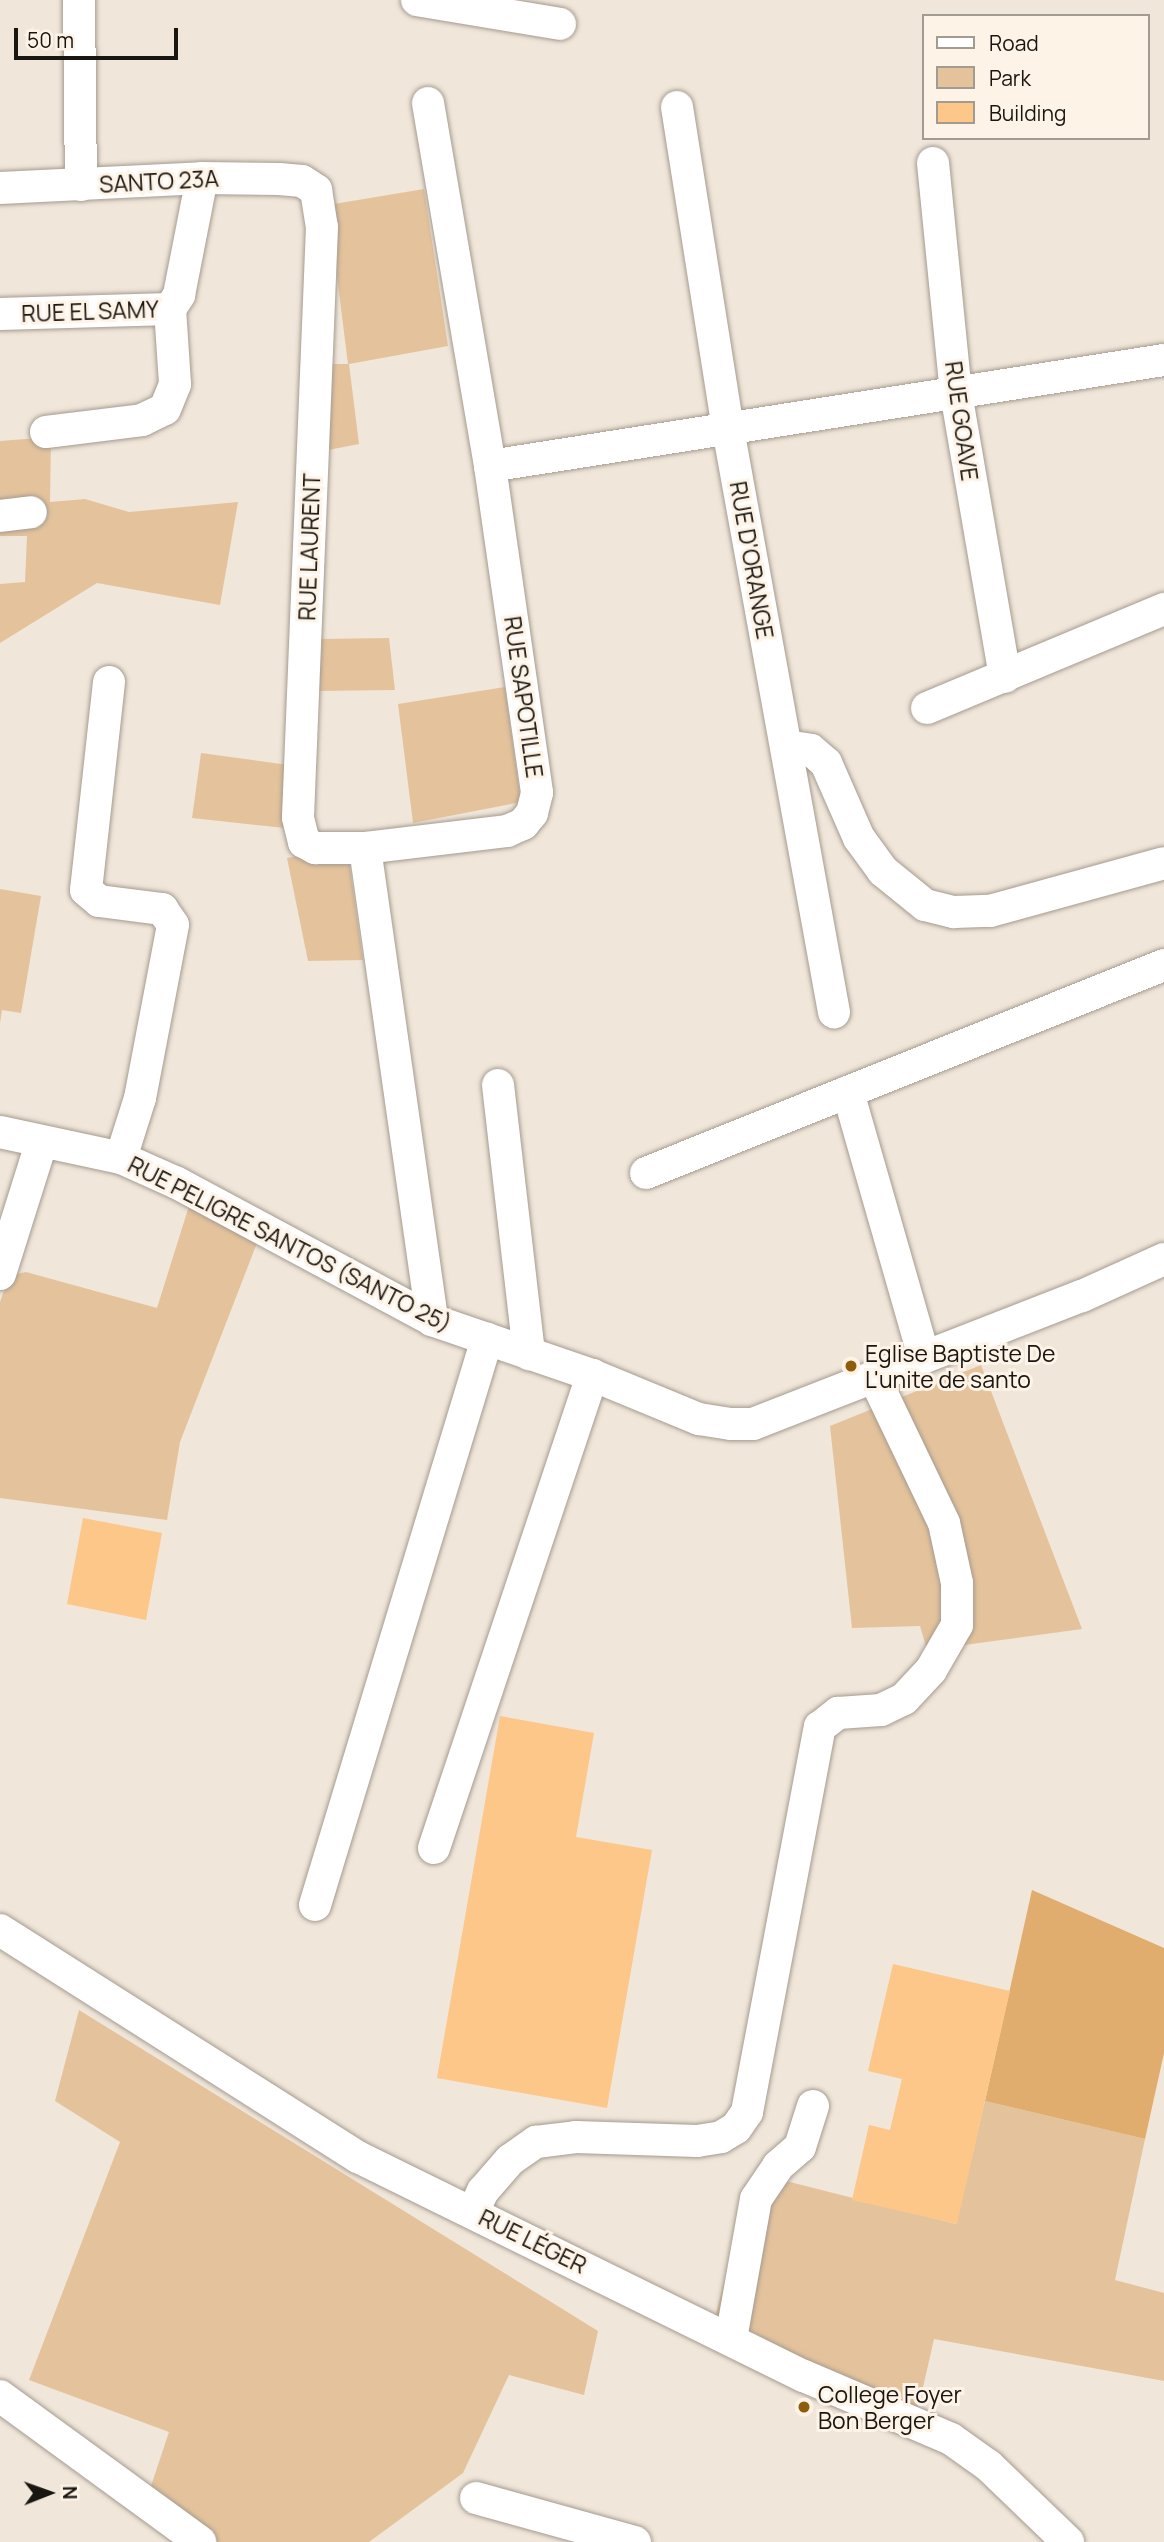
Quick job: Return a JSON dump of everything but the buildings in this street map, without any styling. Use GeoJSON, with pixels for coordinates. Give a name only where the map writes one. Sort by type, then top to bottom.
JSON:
{"type":"FeatureCollection","features":[{"type":"Feature","properties":{"kind":"street"},"geometry":{"type":"LineString","coordinates":[[79,0],[80,185]]}},
{"type":"Feature","properties":{"kind":"street"},"geometry":{"type":"LineString","coordinates":[[417,0],[560,24]]}},
{"type":"Feature","properties":{"kind":"street","name":"RUE SAPOTILLE"},"geometry":{"type":"LineString","coordinates":[[365,848],[507,831],[523,824],[532,813],[536,774],[490,466],[428,103]]}},
{"type":"Feature","properties":{"kind":"street","name":"RUE D'ORANGE"},"geometry":{"type":"LineString","coordinates":[[677,107],[728,429],[834,1012]]}},
{"type":"Feature","properties":{"kind":"street","name":"RUE GOAVE"},"geometry":{"type":"LineString","coordinates":[[933,163],[956,393],[1004,677]]}},
{"type":"Feature","properties":{"kind":"street","name":"SANTO 23A"},"geometry":{"type":"LineString","coordinates":[[0,188],[202,178],[302,181],[316,190]]}},
{"type":"Feature","properties":{"kind":"street","name":"RUE EL SAMY"},"geometry":{"type":"LineString","coordinates":[[0,314],[170,309],[179,295],[202,178]]}},
{"type":"Feature","properties":{"kind":"street","name":"RUE LAURENT"},"geometry":{"type":"LineString","coordinates":[[316,190],[322,227],[298,818],[304,842],[315,848],[365,848]]}},
{"type":"Feature","properties":{"kind":"street"},"geometry":{"type":"LineString","coordinates":[[46,432],[142,420],[165,409],[175,384],[170,309]]}},
{"type":"Feature","properties":{"kind":"street"},"geometry":{"type":"LineString","coordinates":[[490,466],[1164,360]]}},
{"type":"Feature","properties":{"kind":"street"},"geometry":{"type":"LineString","coordinates":[[0,516],[31,512]]}},
{"type":"Feature","properties":{"kind":"street"},"geometry":{"type":"LineString","coordinates":[[927,708],[1164,609]]}},
{"type":"Feature","properties":{"kind":"street"},"geometry":{"type":"LineString","coordinates":[[108,682],[86,890],[99,901],[162,909],[173,925],[140,1098],[121,1158]]}},
{"type":"Feature","properties":{"kind":"street"},"geometry":{"type":"LineString","coordinates":[[786,746],[811,750],[826,763],[859,838],[883,871],[925,905],[954,912],[990,911],[1164,863]]}},
{"type":"Feature","properties":{"kind":"street"},"geometry":{"type":"LineString","coordinates":[[365,848],[432,1320]]}},
{"type":"Feature","properties":{"kind":"street"},"geometry":{"type":"LineString","coordinates":[[646,1173],[1164,965]]}},
{"type":"Feature","properties":{"kind":"street"},"geometry":{"type":"LineString","coordinates":[[498,1085],[529,1354]]}},
{"type":"Feature","properties":{"kind":"street"},"geometry":{"type":"LineString","coordinates":[[848,1092],[925,1357]]}},
{"type":"Feature","properties":{"kind":"street","name":"RUE PELIGRE SANTOS (SANTO 25)"},"geometry":{"type":"LineString","coordinates":[[0,1132],[121,1158],[177,1183],[432,1320],[592,1375],[699,1419],[753,1424],[1164,1259]]}},
{"type":"Feature","properties":{"kind":"street"},"geometry":{"type":"LineString","coordinates":[[0,1274],[43,1141]]}},
{"type":"Feature","properties":{"kind":"street"},"geometry":{"type":"LineString","coordinates":[[315,1905],[487,1339]]}},
{"type":"Feature","properties":{"kind":"street"},"geometry":{"type":"LineString","coordinates":[[434,1848],[592,1375]]}},
{"type":"Feature","properties":{"kind":"street"},"geometry":{"type":"LineString","coordinates":[[473,2212],[483,2191],[510,2160],[536,2142],[576,2137],[697,2141],[721,2137],[736,2128],[747,2112],[820,1727],[838,1713],[881,1710],[905,1699],[931,1670],[957,1625],[957,1583],[944,1523],[874,1377]]}},
{"type":"Feature","properties":{"kind":"street","name":"RUE LÉGER"},"geometry":{"type":"LineString","coordinates":[[0,1930],[358,2157],[804,2376],[951,2439],[989,2466],[1068,2542]]}},
{"type":"Feature","properties":{"kind":"street"},"geometry":{"type":"LineString","coordinates":[[731,2339],[756,2199],[778,2166],[800,2147],[813,2106]]}},
{"type":"Feature","properties":{"kind":"street"},"geometry":{"type":"LineString","coordinates":[[1,2398],[201,2542]]}},
{"type":"Feature","properties":{"kind":"street"},"geometry":{"type":"LineString","coordinates":[[475,2498],[635,2542]]}},
{"type":"Feature","properties":{"kind":"green space"},"geometry":{"type":"Polygon","coordinates":[[[424,189],[448,346],[349,364],[359,444],[318,452],[314,364],[348,364],[328,205],[424,189]]]}},
{"type":"Feature","properties":{"kind":"green space"},"geometry":{"type":"Polygon","coordinates":[[[51,437],[50,502],[85,499],[129,512],[238,502],[220,605],[97,583],[0,643],[0,584],[25,582],[27,536],[0,536],[0,441],[51,437]]]}},
{"type":"Feature","properties":{"kind":"green space"},"geometry":{"type":"Polygon","coordinates":[[[389,638],[395,690],[316,691],[317,639],[389,638]]]}},
{"type":"Feature","properties":{"kind":"green space"},"geometry":{"type":"Polygon","coordinates":[[[505,687],[521,802],[413,823],[398,704],[505,687]]]}},
{"type":"Feature","properties":{"kind":"green space"},"geometry":{"type":"Polygon","coordinates":[[[201,753],[288,765],[285,828],[192,818],[201,753]]]}},
{"type":"Feature","properties":{"kind":"green space"},"geometry":{"type":"Polygon","coordinates":[[[347,847],[363,960],[308,961],[287,858],[347,847]]]}},
{"type":"Feature","properties":{"kind":"green space"},"geometry":{"type":"Polygon","coordinates":[[[0,889],[41,896],[21,1013],[2,1010],[0,1023],[0,889]]]}},
{"type":"Feature","properties":{"kind":"green space"},"geometry":{"type":"Polygon","coordinates":[[[189,1206],[257,1243],[180,1442],[167,1520],[0,1498],[0,1302],[9,1276],[26,1272],[157,1308],[189,1206]]]}},
{"type":"Feature","properties":{"kind":"green space"},"geometry":{"type":"Polygon","coordinates":[[[981,1365],[1082,1629],[927,1650],[920,1626],[852,1628],[830,1426],[981,1365]]]}},
{"type":"Feature","properties":{"kind":"green space"},"geometry":{"type":"Polygon","coordinates":[[[79,2010],[598,2331],[584,2395],[509,2375],[463,2473],[369,2542],[194,2542],[149,2492],[169,2432],[29,2380],[120,2142],[55,2101],[79,2010]]]}},
{"type":"Feature","properties":{"kind":"green space"},"geometry":{"type":"Polygon","coordinates":[[[985,2101],[1145,2139],[1115,2280],[1164,2293],[1164,2381],[934,2339],[916,2418],[716,2313],[754,2173],[956,2224],[985,2101]]]}},
{"type":"Feature","properties":{"kind":"shaded area"},"geometry":{"type":"Polygon","coordinates":[[[1032,1890],[1164,1948],[1164,2053],[1145,2139],[985,2101],[1032,1890]]]}},
{"type":"Feature","properties":{"kind":"place","name":"Eglise Baptiste De L'unite de santo"},"geometry":{"type":"Point","coordinates":[851,1366]}},
{"type":"Feature","properties":{"kind":"place","name":"College Foyer Bon Berger"},"geometry":{"type":"Point","coordinates":[804,2407]}}]}
